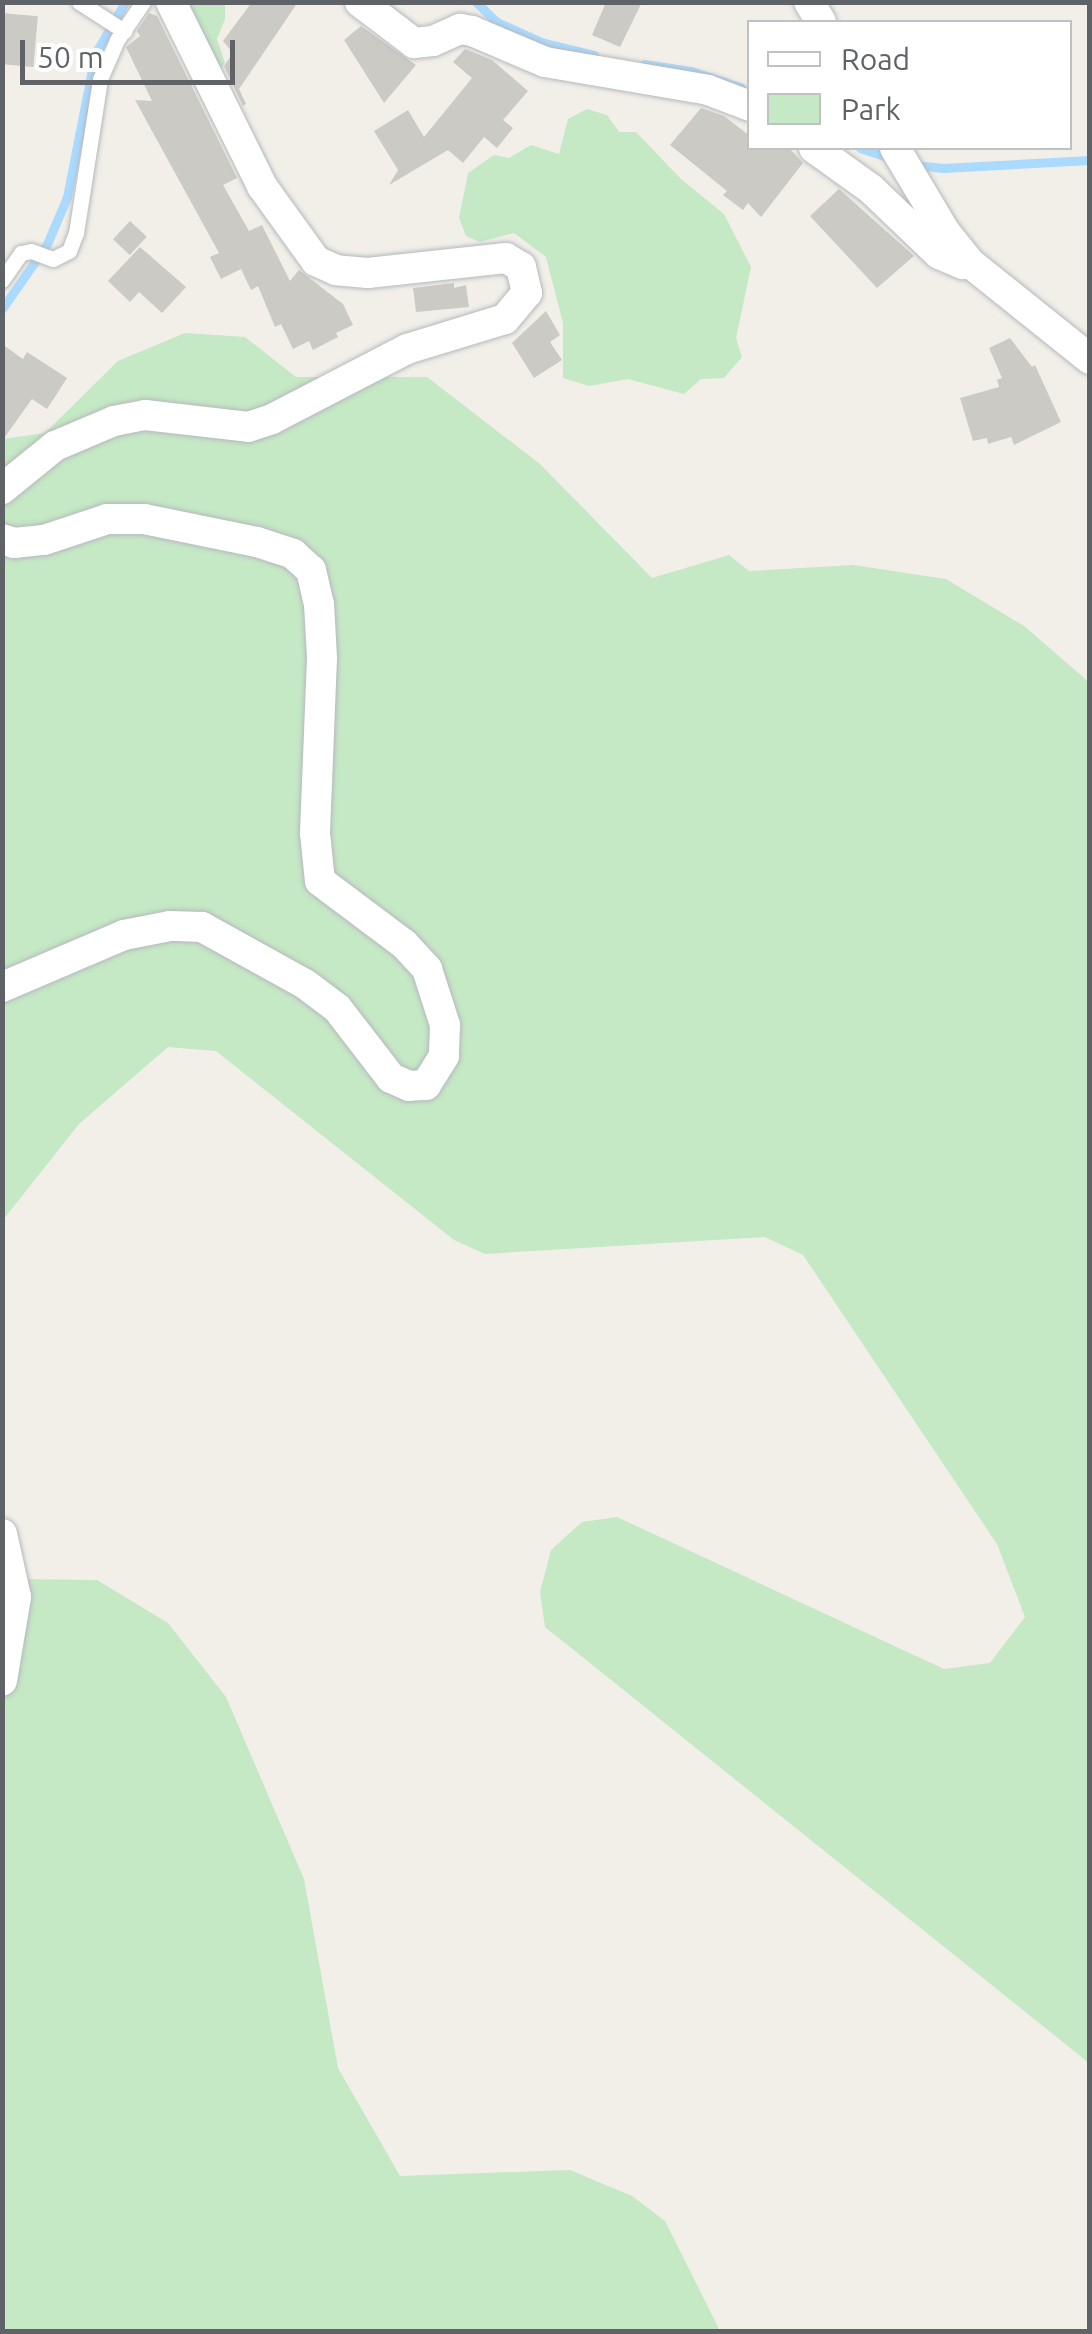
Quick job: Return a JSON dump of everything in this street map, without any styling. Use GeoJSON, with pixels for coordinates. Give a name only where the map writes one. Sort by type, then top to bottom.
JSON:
{"type":"FeatureCollection","features":[{"type":"Feature","properties":{"kind":"street"},"geometry":{"type":"LineString","coordinates":[[2,489],[55,446],[114,420],[146,416],[248,427],[406,349],[505,319],[527,293],[521,267],[506,258],[368,274],[336,270],[316,261],[262,186],[171,2]]}},
{"type":"Feature","properties":{"kind":"street"},"geometry":{"type":"LineString","coordinates":[[362,3],[414,42],[433,41],[460,29],[472,31],[545,62],[708,90],[747,105]]}},
{"type":"Feature","properties":{"kind":"street"},"geometry":{"type":"LineString","coordinates":[[817,150],[871,189],[940,254],[980,271]]}},
{"type":"Feature","properties":{"kind":"street"},"geometry":{"type":"LineString","coordinates":[[901,157],[945,232],[980,271],[1090,359]]}},
{"type":"Feature","properties":{"kind":"street"},"geometry":{"type":"LineString","coordinates":[[2,539],[14,543],[44,540],[107,519],[144,519],[256,542],[293,554],[311,570],[319,604],[322,658],[315,833],[320,880],[404,944],[427,969],[444,1025],[444,1056],[426,1085],[408,1086],[391,1078],[336,1008],[304,984],[202,927],[170,926],[124,936],[2,986]]}},
{"type":"Feature","properties":{"kind":"street"},"geometry":{"type":"LineString","coordinates":[[2,1534],[16,1597],[2,1681]]}},
{"type":"Feature","properties":{"kind":"lane"},"geometry":{"type":"LineString","coordinates":[[80,2],[122,30]]}},
{"type":"Feature","properties":{"kind":"lane"},"geometry":{"type":"LineString","coordinates":[[2,280],[22,253],[31,250],[52,259],[69,252],[76,233],[100,79],[122,30],[142,2]]}},
{"type":"Feature","properties":{"kind":"green space"},"geometry":{"type":"Polygon","coordinates":[[[185,3],[225,3],[225,19],[217,39],[225,63],[222,68],[218,70],[185,3]]]}},
{"type":"Feature","properties":{"kind":"green space"},"geometry":{"type":"Polygon","coordinates":[[[587,109],[607,115],[619,132],[636,132],[681,179],[724,214],[751,267],[736,338],[742,357],[724,378],[701,379],[684,394],[628,379],[589,386],[563,378],[563,323],[546,257],[514,233],[480,242],[466,236],[459,218],[468,173],[494,155],[509,158],[531,145],[559,154],[568,119],[587,109]]]}},
{"type":"Feature","properties":{"kind":"green space"},"geometry":{"type":"Polygon","coordinates":[[[185,333],[245,337],[296,377],[427,377],[540,464],[652,578],[729,555],[749,571],[853,565],[946,579],[1024,626],[1090,683],[1089,2063],[545,1627],[540,1592],[551,1550],[582,1522],[617,1517],[944,1669],[990,1663],[1025,1617],[997,1544],[803,1255],[765,1237],[485,1254],[454,1240],[216,1051],[168,1047],[79,1124],[3,1220],[3,439],[45,433],[118,361],[185,333]]]}},
{"type":"Feature","properties":{"kind":"green space"},"geometry":{"type":"Polygon","coordinates":[[[3,1579],[97,1580],[168,1623],[226,1697],[304,1879],[338,2068],[400,2176],[570,2170],[632,2196],[665,2221],[720,2331],[3,2332],[3,1579]]]}},
{"type":"Feature","properties":{"kind":"building"},"geometry":{"type":"Polygon","coordinates":[[[252,2],[298,2],[239,89],[246,104],[243,106],[224,66],[233,53],[223,41],[252,2]]]}},
{"type":"Feature","properties":{"kind":"building"},"geometry":{"type":"Polygon","coordinates":[[[606,2],[642,2],[620,47],[592,35],[606,2]]]}},
{"type":"Feature","properties":{"kind":"building"},"geometry":{"type":"Polygon","coordinates":[[[2,13],[38,16],[33,67],[2,64],[2,13]]]}},
{"type":"Feature","properties":{"kind":"building"},"geometry":{"type":"Polygon","coordinates":[[[149,13],[157,16],[237,178],[223,185],[249,231],[262,225],[290,281],[299,270],[343,304],[353,325],[336,333],[338,337],[313,350],[309,341],[293,349],[281,324],[275,327],[258,286],[251,290],[241,269],[221,279],[210,257],[219,253],[135,100],[152,101],[126,47],[140,36],[137,31],[149,13]]]}},
{"type":"Feature","properties":{"kind":"building"},"geometry":{"type":"Polygon","coordinates":[[[361,26],[416,65],[384,103],[344,40],[361,26]]]}},
{"type":"Feature","properties":{"kind":"building"},"geometry":{"type":"Polygon","coordinates":[[[465,49],[492,60],[528,91],[503,120],[513,128],[497,148],[484,137],[463,163],[448,150],[389,185],[398,170],[374,131],[408,110],[424,137],[472,78],[453,62],[465,49]]]}},
{"type":"Feature","properties":{"kind":"building"},"geometry":{"type":"Polygon","coordinates":[[[701,108],[724,116],[747,134],[747,150],[791,150],[803,163],[761,217],[748,203],[743,210],[723,195],[727,191],[670,145],[701,108]]]}},
{"type":"Feature","properties":{"kind":"building"},"geometry":{"type":"Polygon","coordinates":[[[839,189],[914,256],[877,288],[810,216],[839,189]]]}},
{"type":"Feature","properties":{"kind":"building"},"geometry":{"type":"Polygon","coordinates":[[[130,221],[147,237],[130,255],[113,239],[130,221]]]}},
{"type":"Feature","properties":{"kind":"building"},"geometry":{"type":"Polygon","coordinates":[[[140,247],[186,287],[162,313],[139,292],[130,302],[108,281],[140,247]]]}},
{"type":"Feature","properties":{"kind":"building"},"geometry":{"type":"Polygon","coordinates":[[[454,283],[454,288],[466,285],[469,307],[416,312],[413,288],[454,283]]]}},
{"type":"Feature","properties":{"kind":"building"},"geometry":{"type":"Polygon","coordinates":[[[546,311],[560,335],[550,342],[562,360],[534,378],[512,343],[546,311]]]}},
{"type":"Feature","properties":{"kind":"building"},"geometry":{"type":"Polygon","coordinates":[[[1010,338],[1032,367],[1035,365],[1061,422],[1014,445],[1011,437],[988,444],[987,438],[973,441],[960,398],[999,387],[997,380],[1002,378],[989,348],[1010,338]]]}},
{"type":"Feature","properties":{"kind":"building"},"geometry":{"type":"Polygon","coordinates":[[[2,344],[23,359],[27,352],[67,378],[47,409],[32,399],[2,441],[2,344]]]}},
{"type":"Feature","properties":{"kind":"waterway"},"geometry":{"type":"LineString","coordinates":[[2,309],[47,244],[67,197],[95,54],[125,2]]}},
{"type":"Feature","properties":{"kind":"waterway"},"geometry":{"type":"LineString","coordinates":[[476,2],[497,22],[541,42],[594,55]]}},
{"type":"Feature","properties":{"kind":"waterway"},"geometry":{"type":"LineString","coordinates":[[644,64],[691,71],[740,87]]}},
{"type":"Feature","properties":{"kind":"waterway"},"geometry":{"type":"LineString","coordinates":[[866,150],[891,158]]}},
{"type":"Feature","properties":{"kind":"waterway"},"geometry":{"type":"LineString","coordinates":[[915,165],[943,168],[1090,160]]}}]}
